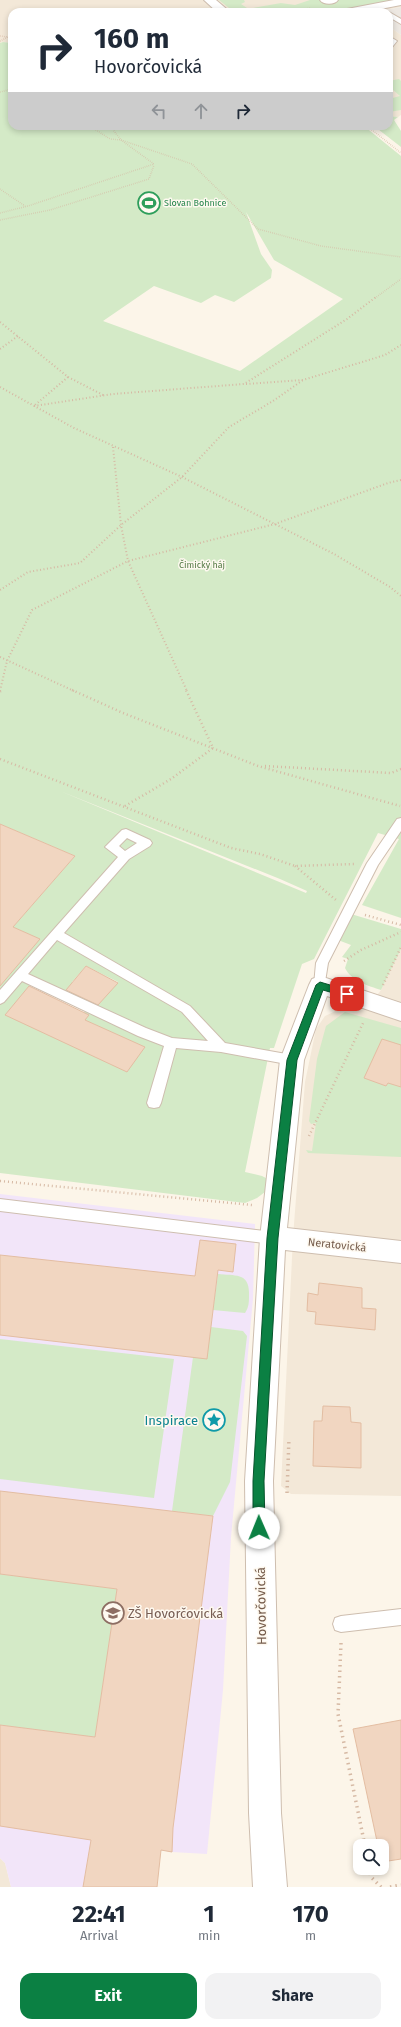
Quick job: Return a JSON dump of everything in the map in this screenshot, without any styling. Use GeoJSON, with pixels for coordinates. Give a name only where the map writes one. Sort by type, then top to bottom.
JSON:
{"type":"FeatureCollection","features":[{"type":"Feature","properties":{"kind":"street"},"geometry":{"type":"LineString","coordinates":[[209,0],[219,8]]}},
{"type":"Feature","properties":{"kind":"street"},"geometry":{"type":"LineString","coordinates":[[325,0],[334,0]]}},
{"type":"Feature","properties":{"kind":"street"},"geometry":{"type":"LineString","coordinates":[[390,8],[401,2]]}},
{"type":"Feature","properties":{"kind":"street"},"geometry":{"type":"LineString","coordinates":[[320,985],[401,1012]]}},
{"type":"Feature","properties":{"kind":"street","name":"Hovorčovická"},"geometry":{"type":"LineString","coordinates":[[270,1887],[265,1813],[258,1481],[273,1238],[292,1060],[320,985]]}},
{"type":"Feature","properties":{"kind":"street","name":"Neratovická"},"geometry":{"type":"LineString","coordinates":[[273,1238],[401,1252]]}},
{"type":"Feature","properties":{"kind":"lane"},"geometry":{"type":"LineString","coordinates":[[320,985],[322,963],[373,863],[401,822]]}},
{"type":"Feature","properties":{"kind":"lane"},"geometry":{"type":"LineString","coordinates":[[0,999],[125,856]]}},
{"type":"Feature","properties":{"kind":"lane"},"geometry":{"type":"LineString","coordinates":[[56,934],[186,1009],[221,1047]]}},
{"type":"Feature","properties":{"kind":"lane"},"geometry":{"type":"LineString","coordinates":[[20,975],[142,1032],[171,1042],[221,1047],[292,1060]]}},
{"type":"Feature","properties":{"kind":"lane"},"geometry":{"type":"LineString","coordinates":[[154,1103],[171,1042]]}},
{"type":"Feature","properties":{"kind":"lane"},"geometry":{"type":"LineString","coordinates":[[0,1206],[273,1238]]}},
{"type":"Feature","properties":{"kind":"lane"},"geometry":{"type":"LineString","coordinates":[[341,1624],[401,1617]]}},
{"type":"Feature","properties":{"kind":"path"},"geometry":{"type":"LineString","coordinates":[[0,36],[8,37]]}},
{"type":"Feature","properties":{"kind":"path"},"geometry":{"type":"LineString","coordinates":[[0,41],[8,37]]}},
{"type":"Feature","properties":{"kind":"path"},"geometry":{"type":"LineString","coordinates":[[96,130],[110,139],[121,140],[192,164],[258,229],[321,246],[401,257]]}},
{"type":"Feature","properties":{"kind":"path"},"geometry":{"type":"LineString","coordinates":[[113,130],[121,140],[154,164]]}},
{"type":"Feature","properties":{"kind":"path"},"geometry":{"type":"LineString","coordinates":[[372,130],[401,153]]}},
{"type":"Feature","properties":{"kind":"path"},"geometry":{"type":"LineString","coordinates":[[0,213],[26,206],[154,164]]}},
{"type":"Feature","properties":{"kind":"path"},"geometry":{"type":"LineString","coordinates":[[0,220],[50,210],[149,179],[154,164]]}},
{"type":"Feature","properties":{"kind":"path"},"geometry":{"type":"LineString","coordinates":[[0,189],[26,206]]}},
{"type":"Feature","properties":{"kind":"path"},"geometry":{"type":"LineString","coordinates":[[244,384],[347,319],[401,279]]}},
{"type":"Feature","properties":{"kind":"path"},"geometry":{"type":"LineString","coordinates":[[0,322],[68,377],[104,395]]}},
{"type":"Feature","properties":{"kind":"path"},"geometry":{"type":"LineString","coordinates":[[0,349],[18,336]]}},
{"type":"Feature","properties":{"kind":"path"},"geometry":{"type":"LineString","coordinates":[[34,406],[104,395],[302,380],[385,354],[401,345]]}},
{"type":"Feature","properties":{"kind":"path"},"geometry":{"type":"LineString","coordinates":[[34,406],[68,377]]}},
{"type":"Feature","properties":{"kind":"path"},"geometry":{"type":"LineString","coordinates":[[0,590],[28,572],[80,562],[121,525],[182,477],[229,427],[273,401],[302,380]]}},
{"type":"Feature","properties":{"kind":"path"},"geometry":{"type":"LineString","coordinates":[[0,387],[113,447],[182,477],[334,554],[390,587],[401,596]]}},
{"type":"Feature","properties":{"kind":"path"},"geometry":{"type":"LineString","coordinates":[[113,447],[121,525],[128,561],[213,748]]}},
{"type":"Feature","properties":{"kind":"path"},"geometry":{"type":"LineString","coordinates":[[0,692],[8,660],[32,610],[128,561],[275,524],[388,483],[401,480]]}},
{"type":"Feature","properties":{"kind":"path"},"geometry":{"type":"LineString","coordinates":[[0,657],[123,713],[258,766],[401,806]]}},
{"type":"Feature","properties":{"kind":"path"},"geometry":{"type":"LineString","coordinates":[[125,806],[171,779],[213,748]]}},
{"type":"Feature","properties":{"kind":"path"},"geometry":{"type":"LineString","coordinates":[[0,759],[231,848],[260,854],[295,866],[350,910],[401,925]]}},
{"type":"Feature","properties":{"kind":"path"},"geometry":{"type":"LineString","coordinates":[[258,766],[391,773],[401,769]]}},
{"type":"Feature","properties":{"kind":"path"},"geometry":{"type":"LineString","coordinates":[[295,866],[373,863]]}},
{"type":"Feature","properties":{"kind":"path"},"geometry":{"type":"LineString","coordinates":[[342,964],[345,960],[361,950],[401,932]]}},
{"type":"Feature","properties":{"kind":"path"},"geometry":{"type":"LineString","coordinates":[[306,1142],[401,947]]}},
{"type":"Feature","properties":{"kind":"path"},"geometry":{"type":"LineString","coordinates":[[0,1181],[276,1208]]}},
{"type":"Feature","properties":{"kind":"path"},"geometry":{"type":"LineString","coordinates":[[287,1496],[289,1433]]}},
{"type":"Feature","properties":{"kind":"path"},"geometry":{"type":"LineString","coordinates":[[341,1624],[338,1714],[364,1839]]}},
{"type":"Feature","properties":{"kind":"path"},"geometry":{"type":"LineString","coordinates":[[371,1875],[381,1887]]}},
{"type":"Feature","properties":{"kind":"path"},"geometry":{"type":"LineString","coordinates":[[390,1887],[401,1885]]}},
{"type":"Feature","properties":{"kind":"shaded area"},"geometry":{"type":"Polygon","coordinates":[[[0,0],[401,0],[401,7],[393,8],[8,8],[8,43],[0,43],[0,0]]]}},
{"type":"Feature","properties":{"kind":"shaded area"},"geometry":{"type":"Polygon","coordinates":[[[401,7],[401,35],[393,29],[393,8],[401,7]]]}},
{"type":"Feature","properties":{"kind":"shaded area"},"geometry":{"type":"Polygon","coordinates":[[[393,29],[401,35],[401,115],[398,117],[393,116],[393,29]]]}},
{"type":"Feature","properties":{"kind":"shaded area"},"geometry":{"type":"Polygon","coordinates":[[[401,949],[401,1496],[291,1494],[281,1486],[293,1237],[305,1082],[316,1029],[325,1016],[338,1010],[353,1008],[366,1010],[381,990],[401,949]]]}},
{"type":"Feature","properties":{"kind":"shaded area","name":"ZŠ Hovorčovická"},"geometry":{"type":"Polygon","coordinates":[[[0,1194],[255,1224],[253,1299],[231,1537],[223,1690],[207,1854],[172,1852],[125,1845],[83,1887],[11,1887],[5,1863],[0,1858],[0,1194]]]}},
{"type":"Feature","properties":{"kind":"shaded area"},"geometry":{"type":"Polygon","coordinates":[[[0,1858],[5,1863],[11,1887],[0,1887],[0,1858]]]}},
{"type":"Feature","properties":{"kind":"green space"},"geometry":{"type":"Polygon","coordinates":[[[219,0],[244,0],[245,2],[241,4],[247,8],[229,8],[219,0]]]}},
{"type":"Feature","properties":{"kind":"green space"},"geometry":{"type":"Polygon","coordinates":[[[310,0],[395,0],[352,8],[253,8],[281,3],[295,5],[310,0]]]}},
{"type":"Feature","properties":{"kind":"green space","name":"Čimický háj"},"geometry":{"type":"Polygon","coordinates":[[[0,43],[8,43],[8,130],[369,130],[401,156],[401,918],[362,905],[399,839],[378,833],[314,959],[302,964],[274,1048],[270,1048],[245,1172],[268,1179],[265,1192],[257,1198],[245,1203],[0,1173],[0,978],[5,980],[39,939],[13,927],[75,856],[0,824],[0,43]],[[246,212],[261,254],[272,270],[271,278],[234,302],[215,295],[201,303],[154,286],[103,321],[240,371],[343,299],[274,260],[246,212]],[[60,791],[306,893],[307,891],[280,879],[60,791]],[[86,966],[72,982],[104,998],[118,982],[86,966]],[[30,985],[6,1015],[144,1047],[80,1018],[86,1010],[30,985]]]}},
{"type":"Feature","properties":{"kind":"green space"},"geometry":{"type":"Polygon","coordinates":[[[399,79],[401,81],[401,110],[393,111],[393,98],[400,96],[393,90],[393,80],[399,79]]]}},
{"type":"Feature","properties":{"kind":"green space"},"geometry":{"type":"Polygon","coordinates":[[[393,116],[398,117],[394,120],[401,131],[401,147],[379,130],[393,130],[393,116]]]}},
{"type":"Feature","properties":{"kind":"green space"},"geometry":{"type":"Polygon","coordinates":[[[351,914],[401,929],[401,949],[381,990],[356,980],[345,968],[348,959],[342,957],[351,945],[338,940],[351,914]]]}},
{"type":"Feature","properties":{"kind":"green space"},"geometry":{"type":"Polygon","coordinates":[[[345,1012],[401,1028],[401,1045],[382,1039],[364,1078],[386,1086],[388,1083],[401,1087],[401,1157],[308,1153],[306,1150],[312,1151],[316,1123],[311,1124],[309,1121],[317,1059],[326,1026],[345,1012]]]}},
{"type":"Feature","properties":{"kind":"green space"},"geometry":{"type":"Polygon","coordinates":[[[218,1274],[236,1275],[247,1282],[249,1288],[249,1300],[245,1313],[213,1310],[218,1274]]]}},
{"type":"Feature","properties":{"kind":"green space"},"geometry":{"type":"Polygon","coordinates":[[[211,1327],[243,1331],[247,1336],[230,1482],[213,1516],[172,1511],[193,1357],[211,1327]]]}},
{"type":"Feature","properties":{"kind":"green space"},"geometry":{"type":"Polygon","coordinates":[[[0,1339],[174,1359],[154,1498],[0,1479],[0,1339]]]}},
{"type":"Feature","properties":{"kind":"green space"},"geometry":{"type":"Polygon","coordinates":[[[0,1574],[117,1589],[95,1737],[0,1725],[0,1574]]]}},
{"type":"Feature","properties":{"kind":"building"},"geometry":{"type":"Polygon","coordinates":[[[0,824],[75,856],[13,927],[40,939],[0,986],[0,824]]]}},
{"type":"Feature","properties":{"kind":"building"},"geometry":{"type":"Polygon","coordinates":[[[86,966],[118,983],[98,1005],[66,990],[86,966]]]}},
{"type":"Feature","properties":{"kind":"building"},"geometry":{"type":"Polygon","coordinates":[[[29,986],[89,1015],[85,1020],[145,1047],[127,1072],[5,1015],[29,986]]]}},
{"type":"Feature","properties":{"kind":"building"},"geometry":{"type":"Polygon","coordinates":[[[382,1039],[401,1045],[401,1087],[388,1083],[386,1086],[364,1078],[382,1039]]]}},
{"type":"Feature","properties":{"kind":"building"},"geometry":{"type":"Polygon","coordinates":[[[200,1240],[236,1244],[233,1272],[218,1270],[207,1359],[0,1335],[0,1255],[195,1276],[200,1240]]]}},
{"type":"Feature","properties":{"kind":"building"},"geometry":{"type":"Polygon","coordinates":[[[319,1283],[362,1288],[362,1308],[376,1309],[375,1330],[315,1324],[316,1312],[307,1311],[308,1293],[318,1295],[319,1283]]]}},
{"type":"Feature","properties":{"kind":"building"},"geometry":{"type":"Polygon","coordinates":[[[323,1406],[350,1407],[351,1422],[361,1423],[361,1468],[313,1466],[314,1421],[322,1421],[323,1406]]]}},
{"type":"Feature","properties":{"kind":"building"},"geometry":{"type":"Polygon","coordinates":[[[0,1491],[213,1516],[173,1828],[172,1852],[161,1850],[157,1887],[83,1887],[91,1840],[0,1826],[0,1725],[95,1737],[117,1589],[0,1574],[0,1491]]]}},
{"type":"Feature","properties":{"kind":"building"},"geometry":{"type":"Polygon","coordinates":[[[401,1720],[401,1859],[389,1861],[389,1839],[377,1839],[353,1729],[401,1720]]]}},
{"type":"Feature","properties":{"kind":"place","name":"Slovan Bohnice"},"geometry":{"type":"Point","coordinates":[149,203]}},
{"type":"Feature","properties":{"kind":"place","name":"Inspirace"},"geometry":{"type":"Point","coordinates":[214,1420]}},
{"type":"Feature","properties":{"kind":"place","name":"ZŠ Hovorčovická"},"geometry":{"type":"Point","coordinates":[113,1613]}},
{"type":"Feature","properties":{"kind":"route"},"geometry":{"type":"LineString","coordinates":[[259,1528],[258,1481],[273,1238],[292,1060],[320,985],[347,994]]}}]}
